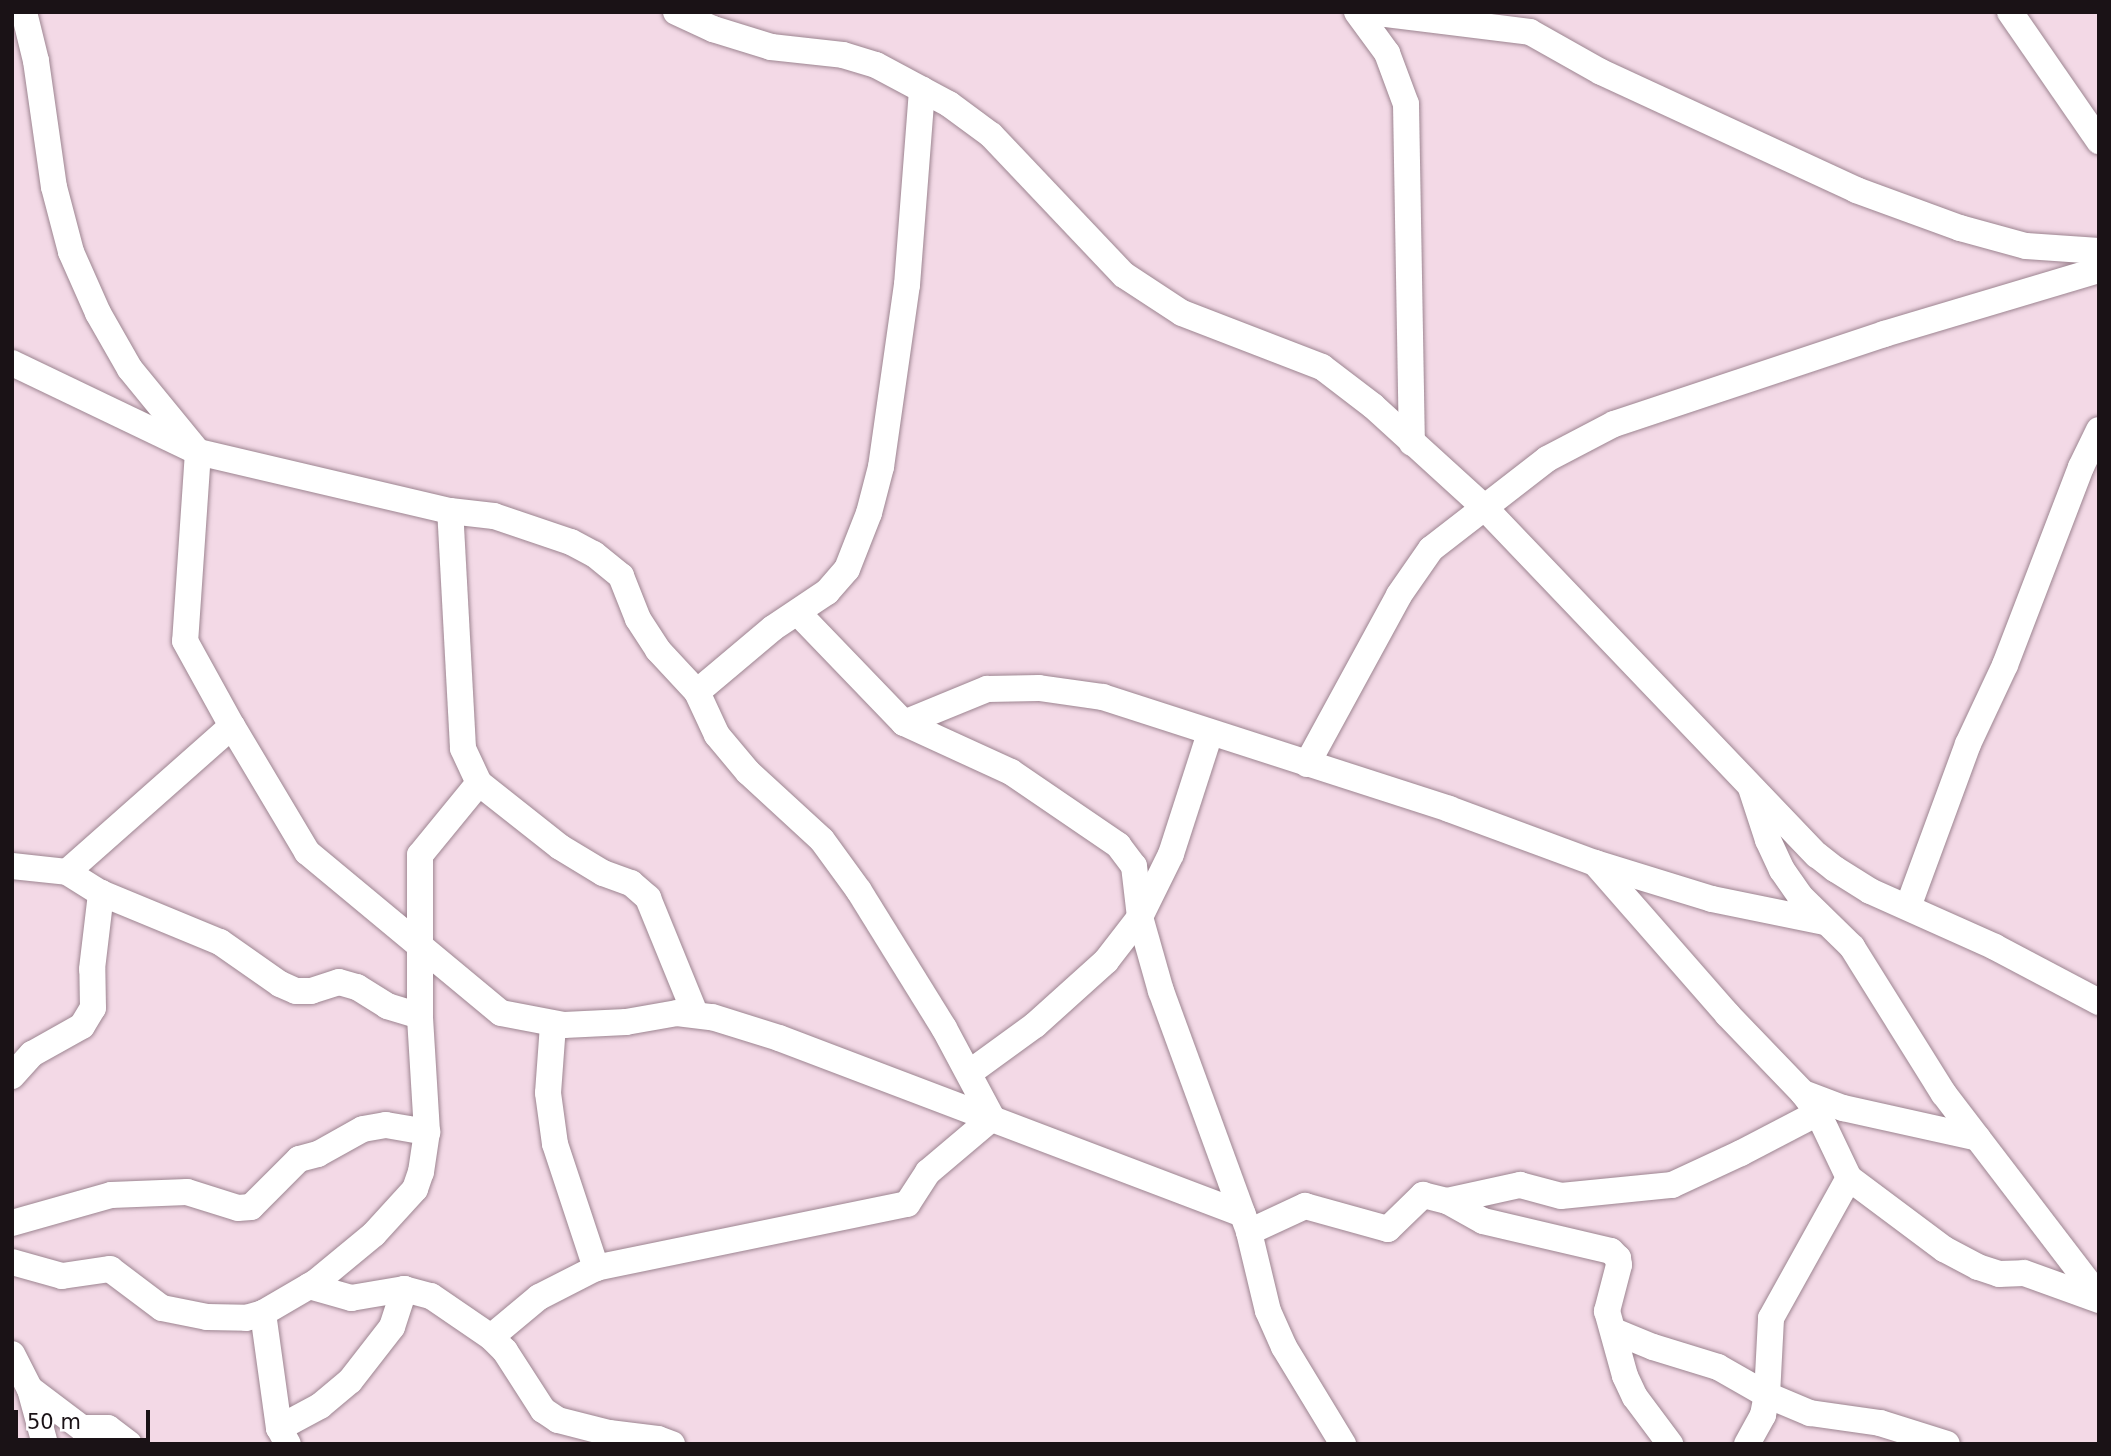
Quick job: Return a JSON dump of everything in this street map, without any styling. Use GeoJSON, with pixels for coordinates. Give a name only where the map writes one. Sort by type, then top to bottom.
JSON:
{"type":"FeatureCollection","features":[{"type":"Feature","properties":{"kind":"street"},"geometry":{"type":"LineString","coordinates":[[24,12],[36,61],[54,187],[71,252],[98,313],[130,369],[198,452],[185,641],[307,852],[501,1013],[553,1025],[626,1022],[695,1013],[779,1038],[992,1118],[1246,1223],[1305,1206],[1388,1228],[1423,1195],[1447,1201],[1483,1221],[1545,1234],[1615,1255],[1619,1265],[1607,1311],[1625,1376],[1635,1397],[1670,1444]]}},
{"type":"Feature","properties":{"kind":"street"},"geometry":{"type":"LineString","coordinates":[[676,12],[713,29],[771,47],[843,55],[876,65],[949,104],[991,135],[1124,275],[1182,313],[1322,367],[1373,406],[1483,506],[1835,869],[1870,891],[1995,947],[2099,1002]]}},
{"type":"Feature","properties":{"kind":"street"},"geometry":{"type":"LineString","coordinates":[[1357,12],[1387,53],[1406,104],[1412,443]]}},
{"type":"Feature","properties":{"kind":"street"},"geometry":{"type":"LineString","coordinates":[[1370,12],[1532,22],[1601,72],[1856,190],[1960,228],[2026,246],[2099,251]]}},
{"type":"Feature","properties":{"kind":"street"},"geometry":{"type":"LineString","coordinates":[[2010,12],[2099,141]]}},
{"type":"Feature","properties":{"kind":"street"},"geometry":{"type":"LineString","coordinates":[[696,692],[773,628],[799,614],[827,592],[847,569],[869,513],[881,467],[907,285],[922,90]]}},
{"type":"Feature","properties":{"kind":"street"},"geometry":{"type":"LineString","coordinates":[[1307,764],[1399,595],[1431,549],[1483,506],[1548,459],[1614,424],[1884,334],[2099,270]]}},
{"type":"Feature","properties":{"kind":"street"},"geometry":{"type":"LineString","coordinates":[[12,362],[198,452],[450,511],[494,516],[571,542],[594,554],[621,576],[638,619],[658,650],[696,692],[717,735],[748,772],[822,840],[859,891],[969,1073],[992,1118]]}},
{"type":"Feature","properties":{"kind":"street"},"geometry":{"type":"LineString","coordinates":[[1908,907],[1968,744],[2005,665],[2081,467],[2099,430]]}},
{"type":"Feature","properties":{"kind":"street"},"geometry":{"type":"LineString","coordinates":[[450,511],[463,748],[479,783],[561,847],[603,873],[631,883],[648,898],[695,1013]]}},
{"type":"Feature","properties":{"kind":"street"},"geometry":{"type":"LineString","coordinates":[[799,614],[904,723],[1012,772],[1118,845],[1134,866],[1140,917],[1161,991],[1246,1223],[1268,1311],[1284,1347],[1343,1444]]}},
{"type":"Feature","properties":{"kind":"street"},"geometry":{"type":"LineString","coordinates":[[904,723],[987,689],[1039,688],[1103,697],[1449,809],[1595,863],[1712,899],[1825,922]]}},
{"type":"Feature","properties":{"kind":"street"},"geometry":{"type":"LineString","coordinates":[[67,872],[232,726]]}},
{"type":"Feature","properties":{"kind":"street"},"geometry":{"type":"LineString","coordinates":[[969,1073],[1035,1025],[1096,971],[1140,917],[1171,853],[1210,733]]}},
{"type":"Feature","properties":{"kind":"street"},"geometry":{"type":"LineString","coordinates":[[12,1262],[62,1276],[110,1269],[162,1308],[230,1320],[263,1313],[309,1286],[374,1234],[415,1189],[421,1172],[427,1132],[420,1016],[420,855],[479,783]]}},
{"type":"Feature","properties":{"kind":"street"},"geometry":{"type":"LineString","coordinates":[[1750,783],[1758,814],[1782,870],[1800,896],[1852,947],[1944,1094],[2099,1299]]}},
{"type":"Feature","properties":{"kind":"street"},"geometry":{"type":"LineString","coordinates":[[1595,863],[1727,1014],[1811,1103],[1849,1178],[1944,1250],[1978,1267],[1999,1274],[2024,1273],[2099,1299]]}},
{"type":"Feature","properties":{"kind":"street"},"geometry":{"type":"LineString","coordinates":[[12,866],[67,872],[102,893],[220,942],[280,984],[296,992],[311,992],[339,982],[358,987],[387,1006],[420,1016]]}},
{"type":"Feature","properties":{"kind":"street"},"geometry":{"type":"LineString","coordinates":[[12,1076],[32,1054],[82,1026],[93,1008],[92,969],[102,893]]}},
{"type":"Feature","properties":{"kind":"street"},"geometry":{"type":"LineString","coordinates":[[553,1025],[548,1093],[555,1144],[596,1268]]}},
{"type":"Feature","properties":{"kind":"street"},"geometry":{"type":"LineString","coordinates":[[1447,1201],[1520,1185],[1561,1196],[1672,1185],[1730,1159],[1811,1103],[1978,1139]]}},
{"type":"Feature","properties":{"kind":"street"},"geometry":{"type":"LineString","coordinates":[[491,1337],[539,1297],[596,1268],[907,1204],[928,1172],[992,1118]]}},
{"type":"Feature","properties":{"kind":"street"},"geometry":{"type":"LineString","coordinates":[[12,1223],[111,1195],[187,1192],[238,1208],[251,1207],[299,1158],[318,1154],[363,1129],[386,1125],[427,1132]]}},
{"type":"Feature","properties":{"kind":"street"},"geometry":{"type":"LineString","coordinates":[[1747,1444],[1763,1415],[1767,1395],[1771,1318],[1849,1178]]}},
{"type":"Feature","properties":{"kind":"street"},"geometry":{"type":"LineString","coordinates":[[309,1286],[351,1297],[404,1289],[431,1296],[491,1337],[505,1351],[543,1410],[558,1420],[592,1436],[672,1444]]}},
{"type":"Feature","properties":{"kind":"street"},"geometry":{"type":"LineString","coordinates":[[284,1436],[350,1381],[392,1327],[404,1289]]}},
{"type":"Feature","properties":{"kind":"street"},"geometry":{"type":"LineString","coordinates":[[263,1313],[284,1436]]}},
{"type":"Feature","properties":{"kind":"street"},"geometry":{"type":"LineString","coordinates":[[1614,1331],[1653,1348],[1718,1367],[1767,1395],[1810,1413],[1880,1423],[1947,1444]]}},
{"type":"Feature","properties":{"kind":"street"},"geometry":{"type":"LineString","coordinates":[[12,1353],[30,1389],[45,1444]]}},
{"type":"Feature","properties":{"kind":"street"},"geometry":{"type":"LineString","coordinates":[[30,1389],[82,1428],[108,1428],[129,1444]]}}]}
